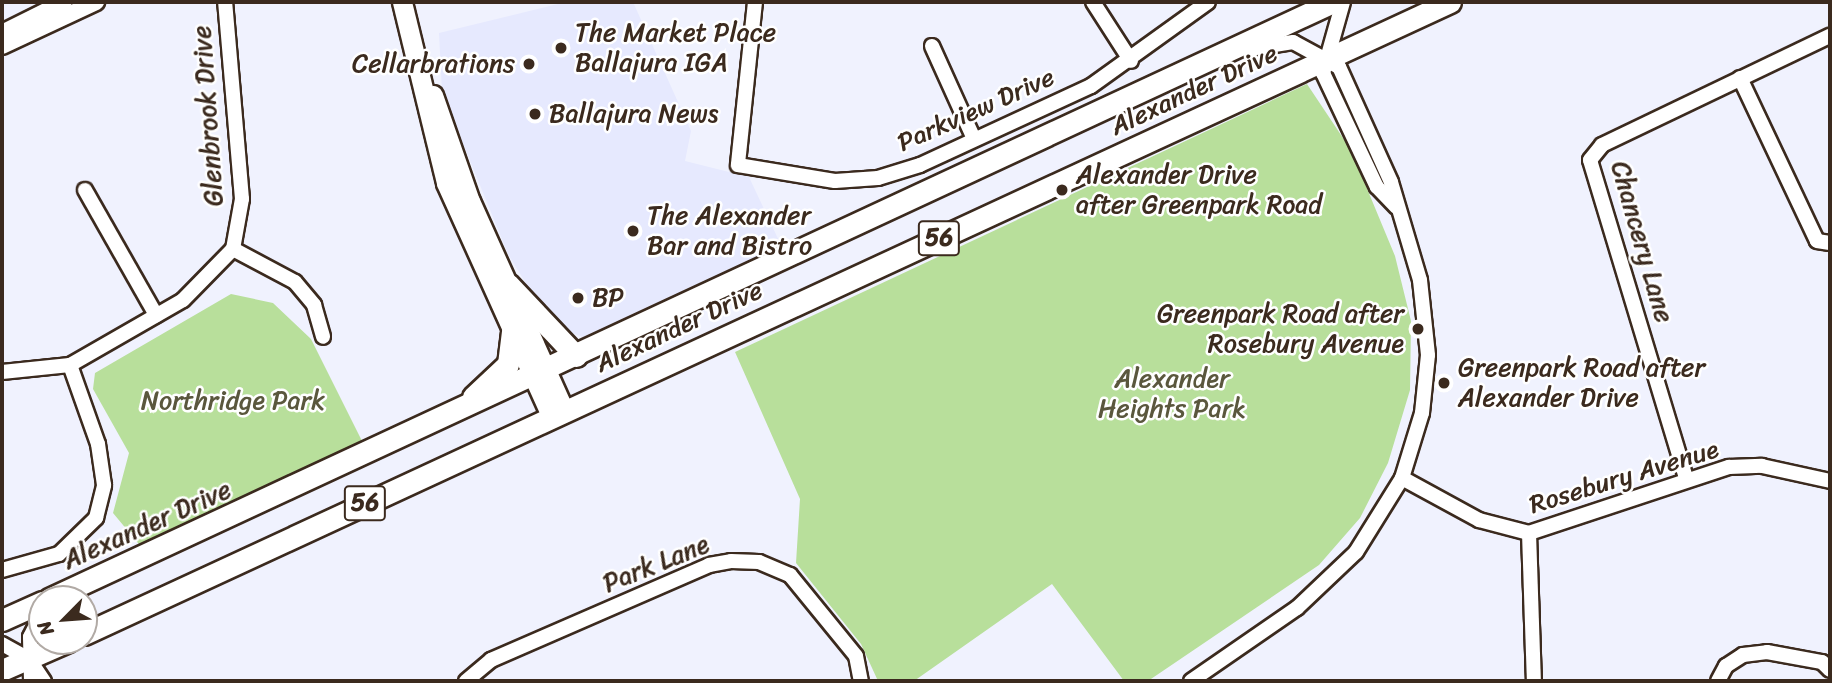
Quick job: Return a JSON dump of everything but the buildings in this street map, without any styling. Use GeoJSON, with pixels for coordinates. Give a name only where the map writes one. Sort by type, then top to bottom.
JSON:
{"type":"FeatureCollection","features":[{"type":"Feature","properties":{"kind":"main road"},"geometry":{"type":"LineString","coordinates":[[402,2],[433,146],[512,330],[539,374],[558,413]]}},
{"type":"Feature","properties":{"kind":"main road"},"geometry":{"type":"LineString","coordinates":[[415,2],[439,114],[508,284],[539,374]]}},
{"type":"Feature","properties":{"kind":"main road","name":"Alexander Drive"},"geometry":{"type":"LineString","coordinates":[[80,585],[539,374],[1333,2]]}},
{"type":"Feature","properties":{"kind":"main road","name":"Alexander Drive"},"geometry":{"type":"LineString","coordinates":[[98,627],[1450,2]]}},
{"type":"Feature","properties":{"kind":"main road"},"geometry":{"type":"LineString","coordinates":[[508,284],[576,356]]}},
{"type":"Feature","properties":{"kind":"main road"},"geometry":{"type":"LineString","coordinates":[[453,414],[508,364],[512,330]]}},
{"type":"Feature","properties":{"kind":"main road","name":"Alexander Drive"},"geometry":{"type":"LineString","coordinates":[[2,620],[28,609]]}},
{"type":"Feature","properties":{"kind":"main road"},"geometry":{"type":"LineString","coordinates":[[2,670],[38,655]]}},
{"type":"Feature","properties":{"kind":"street"},"geometry":{"type":"LineString","coordinates":[[2,33],[64,2]]}},
{"type":"Feature","properties":{"kind":"street"},"geometry":{"type":"LineString","coordinates":[[2,46],[96,2]]}},
{"type":"Feature","properties":{"kind":"street","name":"Glenbrook Drive"},"geometry":{"type":"LineString","coordinates":[[225,2],[242,200],[233,249]]}},
{"type":"Feature","properties":{"kind":"street","name":"Parkview Drive"},"geometry":{"type":"LineString","coordinates":[[755,2],[738,165],[835,181],[878,178],[974,139],[1091,86],[1131,61],[1208,2]]}},
{"type":"Feature","properties":{"kind":"street"},"geometry":{"type":"LineString","coordinates":[[1093,2],[1131,61]]}},
{"type":"Feature","properties":{"kind":"street"},"geometry":{"type":"LineString","coordinates":[[1327,60],[1343,2]]}},
{"type":"Feature","properties":{"kind":"street","name":"Chancery Lane"},"geometry":{"type":"LineString","coordinates":[[1686,478],[1591,160],[1602,145],[1830,36]]}},
{"type":"Feature","properties":{"kind":"street"},"geometry":{"type":"LineString","coordinates":[[1191,681],[1297,608],[1356,552],[1402,478],[1422,413],[1429,355],[1420,280],[1396,207],[1339,67],[1293,42],[1221,54]]}},
{"type":"Feature","properties":{"kind":"street"},"geometry":{"type":"LineString","coordinates":[[932,46],[974,139]]}},
{"type":"Feature","properties":{"kind":"street"},"geometry":{"type":"LineString","coordinates":[[1740,79],[1817,241],[1830,243]]}},
{"type":"Feature","properties":{"kind":"street"},"geometry":{"type":"LineString","coordinates":[[85,190],[156,315]]}},
{"type":"Feature","properties":{"kind":"street"},"geometry":{"type":"LineString","coordinates":[[2,372],[70,365],[183,300],[233,249],[295,282],[314,305],[323,337]]}},
{"type":"Feature","properties":{"kind":"street"},"geometry":{"type":"LineString","coordinates":[[2,570],[59,554],[96,518],[104,485],[98,444],[70,365]]}},
{"type":"Feature","properties":{"kind":"street","name":"Rosebury Avenue"},"geometry":{"type":"LineString","coordinates":[[1402,478],[1479,520],[1528,533],[1581,521],[1686,478],[1762,466],[1830,481]]}},
{"type":"Feature","properties":{"kind":"street"},"geometry":{"type":"LineString","coordinates":[[1528,533],[1534,681]]}},
{"type":"Feature","properties":{"kind":"street","name":"Park Lane"},"geometry":{"type":"LineString","coordinates":[[466,681],[491,660],[709,565],[731,561],[759,562],[790,575],[856,656],[861,681]]}},
{"type":"Feature","properties":{"kind":"street"},"geometry":{"type":"LineString","coordinates":[[2,644],[29,659],[44,681]]}},
{"type":"Feature","properties":{"kind":"street"},"geometry":{"type":"LineString","coordinates":[[1718,681],[1726,666],[1744,655],[1767,652],[1822,662],[1830,670]]}},
{"type":"Feature","properties":{"kind":"street"},"geometry":{"type":"LineString","coordinates":[[29,655],[31,681]]}},
{"type":"Feature","properties":{"kind":"shaded area"},"geometry":{"type":"Polygon","coordinates":[[[566,2],[633,2],[691,131],[685,161],[749,177],[781,245],[583,337],[552,326],[508,254],[442,92],[439,33],[566,2]]]}},
{"type":"Feature","properties":{"kind":"green space","name":"Alexander Heights Park"},"geometry":{"type":"Polygon","coordinates":[[[1307,84],[1351,150],[1395,256],[1411,321],[1410,390],[1388,463],[1360,518],[1319,565],[1148,681],[1124,681],[1052,584],[914,681],[878,681],[861,644],[796,563],[800,499],[735,352],[1307,84]]]}},
{"type":"Feature","properties":{"kind":"green space","name":"Northridge Park"},"geometry":{"type":"Polygon","coordinates":[[[231,294],[273,303],[311,339],[363,443],[143,549],[113,513],[129,453],[93,389],[95,373],[231,294]]]}},
{"type":"Feature","properties":{"kind":"place","name":"The Market Place Ballajura IGA"},"geometry":{"type":"Point","coordinates":[561,48]}},
{"type":"Feature","properties":{"kind":"place","name":"Cellarbrations"},"geometry":{"type":"Point","coordinates":[529,64]}},
{"type":"Feature","properties":{"kind":"place","name":"Ballajura News"},"geometry":{"type":"Point","coordinates":[535,114]}},
{"type":"Feature","properties":{"kind":"place","name":"Alexander Drive after Greenpark Road"},"geometry":{"type":"Point","coordinates":[1062,190]}},
{"type":"Feature","properties":{"kind":"place","name":"The Alexander Bar and Bistro"},"geometry":{"type":"Point","coordinates":[633,231]}},
{"type":"Feature","properties":{"kind":"place","name":"BP"},"geometry":{"type":"Point","coordinates":[578,298]}},
{"type":"Feature","properties":{"kind":"place","name":"Greenpark Road after Rosebury Avenue"},"geometry":{"type":"Point","coordinates":[1418,329]}},
{"type":"Feature","properties":{"kind":"place","name":"Greenpark Road after Alexander Drive"},"geometry":{"type":"Point","coordinates":[1444,383]}}]}
